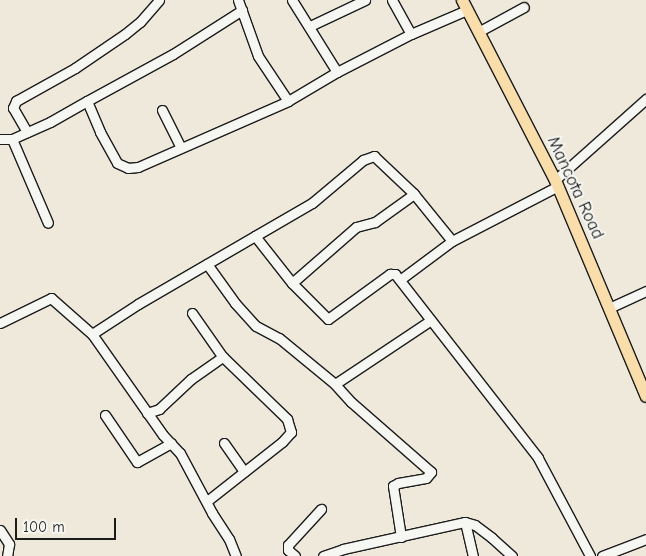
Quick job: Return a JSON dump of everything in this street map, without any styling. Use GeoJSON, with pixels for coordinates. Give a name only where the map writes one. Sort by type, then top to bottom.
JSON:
{"type":"FeatureCollection","features":[{"type":"Feature","properties":{"kind":"main road","name":"Mancota Road"},"geometry":{"type":"LineString","coordinates":[[465,5],[556,183],[646,396]]}},
{"type":"Feature","properties":{"kind":"street"},"geometry":{"type":"LineString","coordinates":[[238,0],[258,56],[288,102]]}},
{"type":"Feature","properties":{"kind":"street"},"geometry":{"type":"LineString","coordinates":[[292,0],[337,72]]}},
{"type":"Feature","properties":{"kind":"street"},"geometry":{"type":"LineString","coordinates":[[310,26],[365,0]]}},
{"type":"Feature","properties":{"kind":"street"},"geometry":{"type":"LineString","coordinates":[[392,0],[411,34]]}},
{"type":"Feature","properties":{"kind":"street"},"geometry":{"type":"LineString","coordinates":[[28,132],[13,108],[16,101],[136,26],[156,1]]}},
{"type":"Feature","properties":{"kind":"street"},"geometry":{"type":"LineString","coordinates":[[87,101],[112,155],[122,166],[138,167],[288,102],[337,72],[465,5]]}},
{"type":"Feature","properties":{"kind":"street"},"geometry":{"type":"LineString","coordinates":[[478,32],[524,7]]}},
{"type":"Feature","properties":{"kind":"street"},"geometry":{"type":"LineString","coordinates":[[0,138],[12,139],[87,101],[173,54],[242,10]]}},
{"type":"Feature","properties":{"kind":"street"},"geometry":{"type":"LineString","coordinates":[[401,279],[452,241],[556,183],[646,99]]}},
{"type":"Feature","properties":{"kind":"street"},"geometry":{"type":"LineString","coordinates":[[162,110],[181,148]]}},
{"type":"Feature","properties":{"kind":"street"},"geometry":{"type":"LineString","coordinates":[[12,139],[48,223]]}},
{"type":"Feature","properties":{"kind":"street"},"geometry":{"type":"LineString","coordinates":[[92,334],[138,304],[312,203],[369,156],[378,158],[414,194],[452,241]]}},
{"type":"Feature","properties":{"kind":"street"},"geometry":{"type":"LineString","coordinates":[[292,283],[356,226],[375,222],[414,194]]}},
{"type":"Feature","properties":{"kind":"street"},"geometry":{"type":"LineString","coordinates":[[255,236],[292,283],[328,319],[390,274],[396,274],[538,458],[590,556]]}},
{"type":"Feature","properties":{"kind":"street"},"geometry":{"type":"LineString","coordinates":[[207,264],[235,303],[256,326],[279,338],[334,384],[351,402],[431,472],[426,478],[398,483],[393,486],[402,537]]}},
{"type":"Feature","properties":{"kind":"street"},"geometry":{"type":"LineString","coordinates":[[609,308],[646,291]]}},
{"type":"Feature","properties":{"kind":"street"},"geometry":{"type":"LineString","coordinates":[[0,323],[51,298],[92,334],[147,413],[184,459],[212,513],[234,546],[236,556]]}},
{"type":"Feature","properties":{"kind":"street"},"geometry":{"type":"LineString","coordinates":[[192,313],[224,357],[287,419],[291,432],[282,442],[207,501]]}},
{"type":"Feature","properties":{"kind":"street"},"geometry":{"type":"LineString","coordinates":[[334,384],[431,320]]}},
{"type":"Feature","properties":{"kind":"street"},"geometry":{"type":"LineString","coordinates":[[147,413],[160,409],[191,379],[224,357]]}},
{"type":"Feature","properties":{"kind":"street"},"geometry":{"type":"LineString","coordinates":[[105,415],[137,462],[171,443]]}},
{"type":"Feature","properties":{"kind":"street"},"geometry":{"type":"LineString","coordinates":[[224,443],[244,472]]}},
{"type":"Feature","properties":{"kind":"street"},"geometry":{"type":"LineString","coordinates":[[295,556],[288,550],[288,545],[321,509]]}},
{"type":"Feature","properties":{"kind":"street"},"geometry":{"type":"LineString","coordinates":[[465,522],[473,556]]}},
{"type":"Feature","properties":{"kind":"street"},"geometry":{"type":"LineString","coordinates":[[323,556],[343,549],[465,522],[475,525],[512,556]]}},
{"type":"Feature","properties":{"kind":"street"},"geometry":{"type":"LineString","coordinates":[[0,530],[9,544],[7,556]]}},
{"type":"Feature","properties":{"kind":"street"},"geometry":{"type":"LineString","coordinates":[[602,556],[646,538]]}}]}
